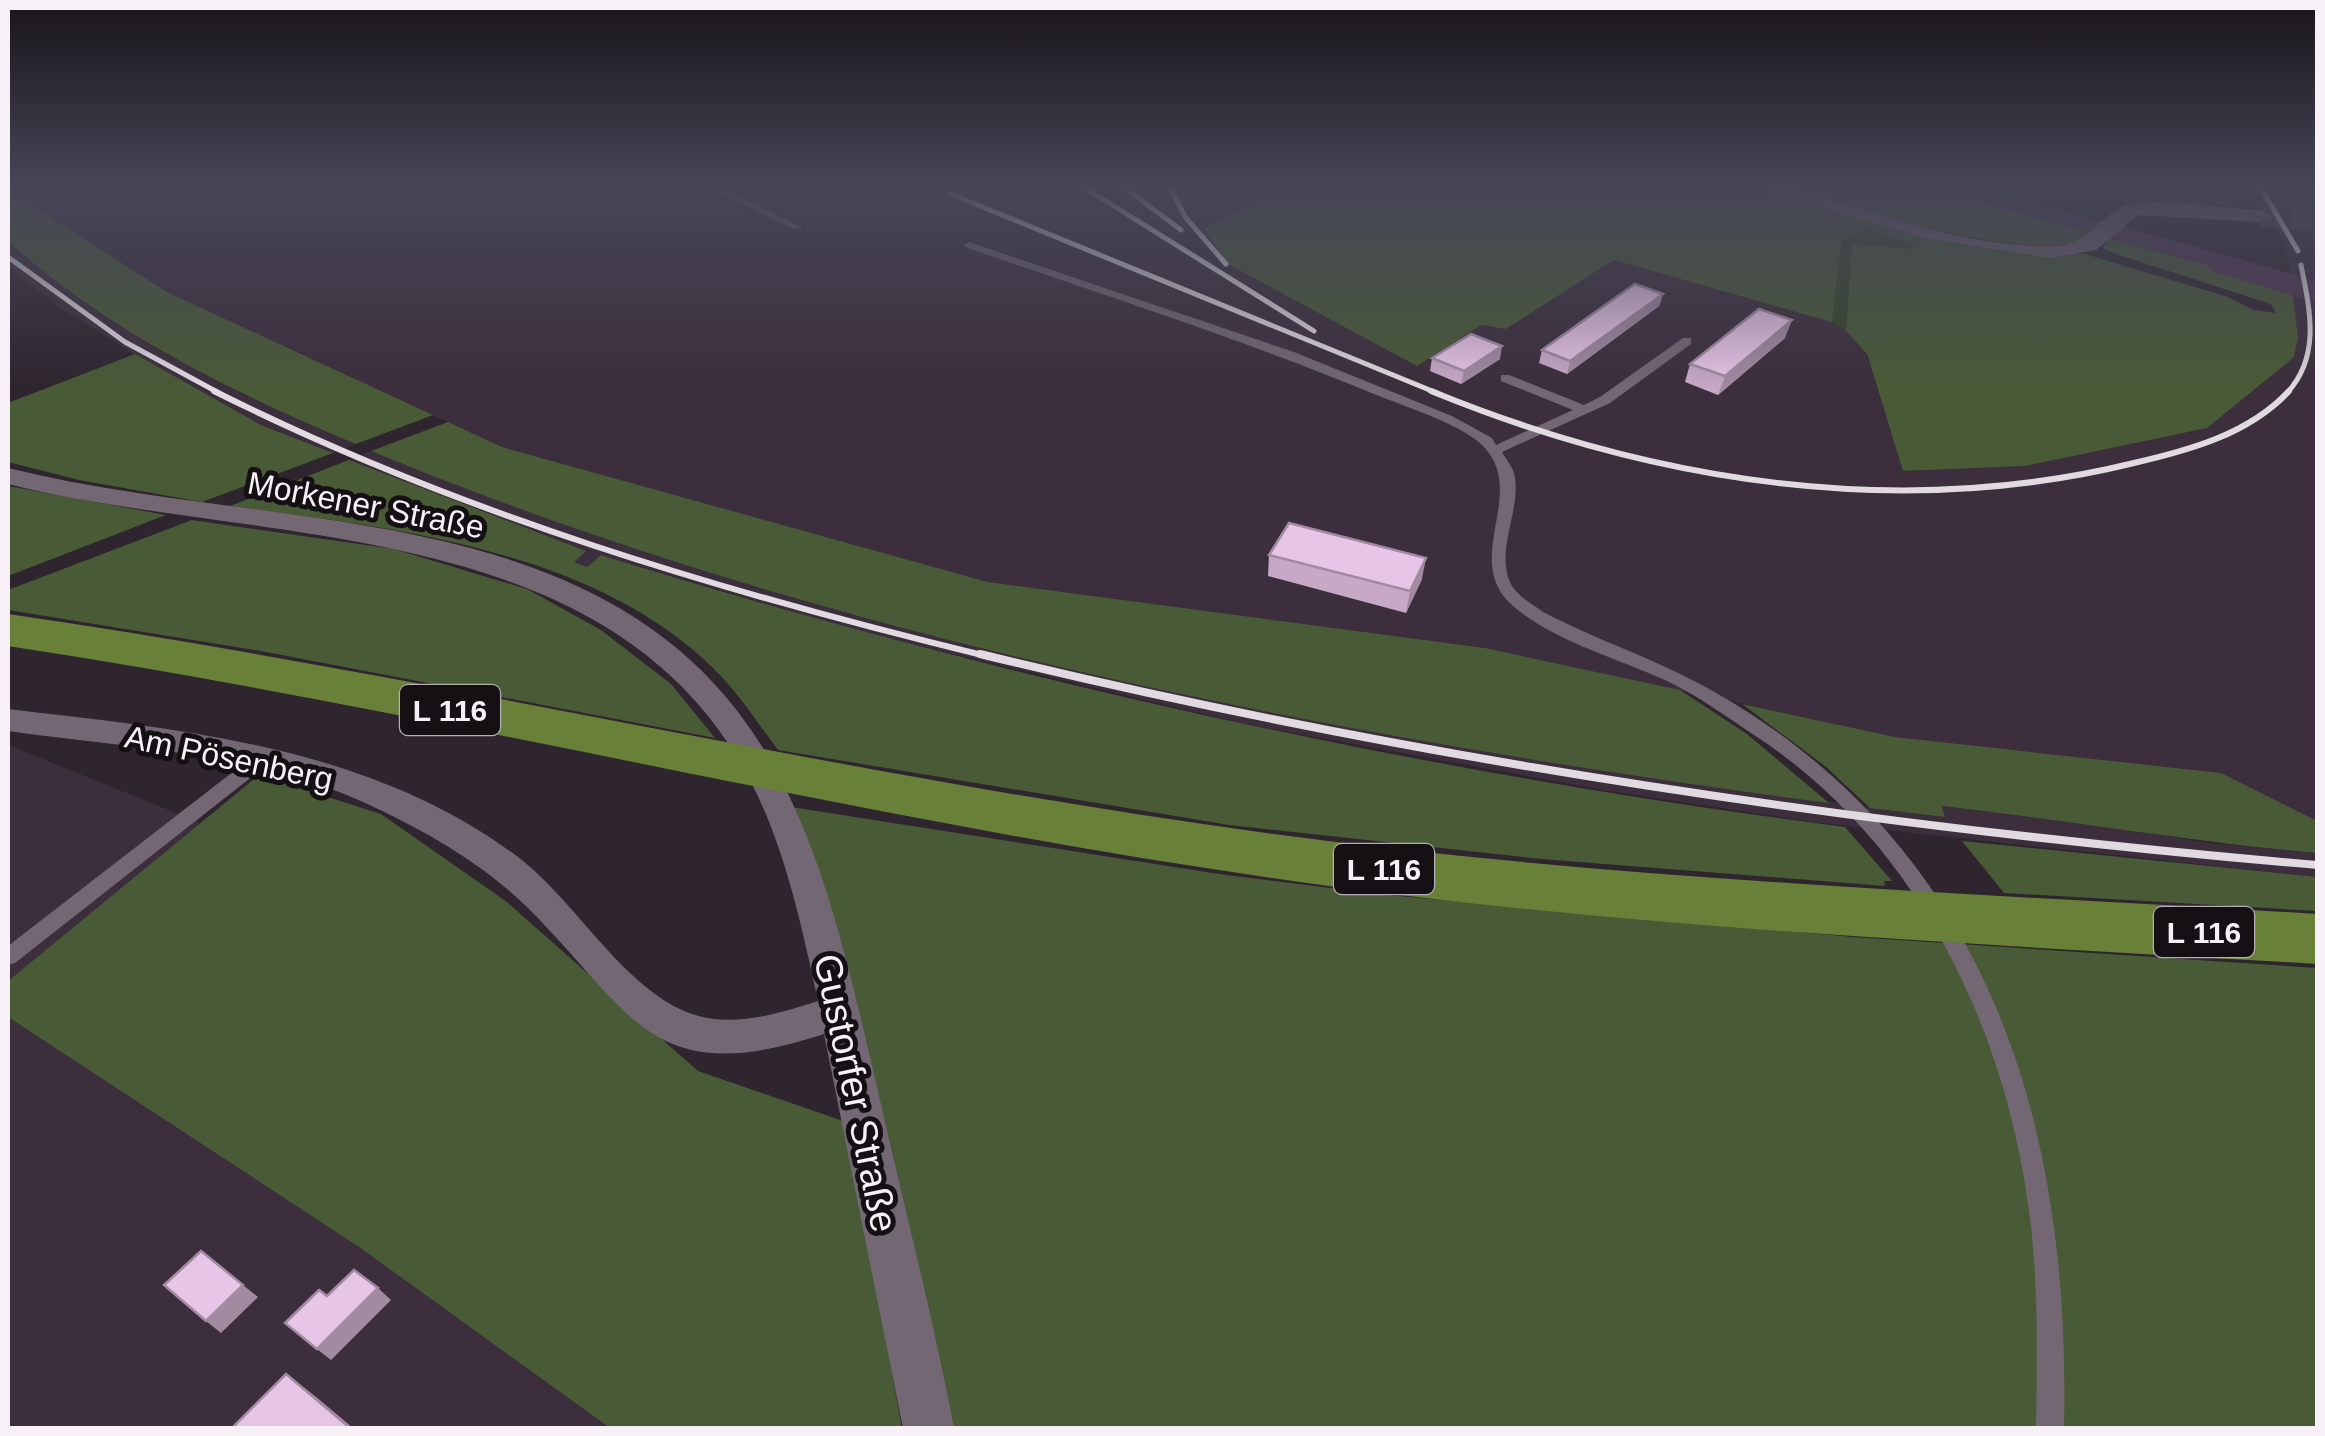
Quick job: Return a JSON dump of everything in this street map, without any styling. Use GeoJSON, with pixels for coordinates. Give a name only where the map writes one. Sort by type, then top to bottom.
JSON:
{"type":"FeatureCollection","features":[{"type":"Feature","properties":{"kind":"main road","name":"L 116"},"geometry":{"type":"LineString","coordinates":[[8,630],[214,664],[919,800],[1323,862],[1852,911],[2313,939]]}},
{"type":"Feature","properties":{"kind":"street","name":"Morkener Straße"},"geometry":{"type":"LineString","coordinates":[[8,476],[92,494],[387,538],[522,574],[584,603],[665,656],[718,710],[759,766]]}},
{"type":"Feature","properties":{"kind":"street","name":"Am Pösenberg"},"geometry":{"type":"LineString","coordinates":[[8,720],[262,758],[366,789],[418,813],[478,849],[542,899],[633,1002],[663,1020],[704,1035],[734,1038],[840,1012]]}},
{"type":"Feature","properties":{"kind":"street","name":"Gustorfer Straße"},"geometry":{"type":"LineString","coordinates":[[759,766],[806,883],[840,1012],[929,1428]]}},
{"type":"Feature","properties":{"kind":"lane"},"geometry":{"type":"LineString","coordinates":[[998,255],[1302,360],[1463,426],[1496,450],[1509,481],[1500,570],[1510,595],[1536,615],[1690,686],[1796,756],[1896,854],[1967,956],[2004,1042],[2035,1171],[2050,1283],[2050,1428]]}},
{"type":"Feature","properties":{"kind":"lane"},"geometry":{"type":"LineString","coordinates":[[1496,450],[1585,410],[1687,342]]}},
{"type":"Feature","properties":{"kind":"lane"},"geometry":{"type":"LineString","coordinates":[[1505,378],[1585,410]]}},
{"type":"Feature","properties":{"kind":"lane"},"geometry":{"type":"LineString","coordinates":[[8,957],[262,758]]}},
{"type":"Feature","properties":{"kind":"shaded area"},"geometry":{"type":"Polygon","coordinates":[[[8,255],[25,255],[64,286],[174,358],[356,444],[333,453],[261,425],[59,307],[8,266],[8,255]]]}},
{"type":"Feature","properties":{"kind":"shaded area"},"geometry":{"type":"Polygon","coordinates":[[[109,255],[1282,255],[1481,325],[1506,329],[1614,260],[1840,324],[1866,354],[1904,471],[2025,466],[2294,357],[2298,337],[2287,255],[2317,255],[2317,821],[2221,773],[1895,737],[1485,648],[988,582],[502,447],[167,292],[109,255]]]}},
{"type":"Feature","properties":{"kind":"shaded area"},"geometry":{"type":"Polygon","coordinates":[[[2171,255],[2225,255],[2290,273],[2292,288],[2171,255]]]}},
{"type":"Feature","properties":{"kind":"shaded area"},"geometry":{"type":"Polygon","coordinates":[[[371,451],[512,506],[762,587],[1114,677],[1465,747],[1666,780],[1943,817],[1941,806],[2091,823],[2209,843],[2317,853],[2317,877],[1812,822],[1609,791],[1249,725],[866,633],[601,555],[587,567],[573,562],[585,551],[349,460],[371,451]]]}},
{"type":"Feature","properties":{"kind":"shaded area"},"geometry":{"type":"Polygon","coordinates":[[[8,745],[201,823],[8,981],[8,745]]]}},
{"type":"Feature","properties":{"kind":"shaded area"},"geometry":{"type":"Polygon","coordinates":[[[8,1017],[359,1247],[610,1428],[8,1428],[8,1017]]]}},
{"type":"Feature","properties":{"kind":"green space"},"geometry":{"type":"Polygon","coordinates":[[[25,255],[110,255],[167,292],[433,415],[356,444],[173,357],[87,304],[25,255]]]}},
{"type":"Feature","properties":{"kind":"green space"},"geometry":{"type":"Polygon","coordinates":[[[1222,255],[1840,255],[1832,322],[1614,260],[1506,329],[1481,325],[1417,366],[1228,264],[1222,255]]]}},
{"type":"Feature","properties":{"kind":"green space"},"geometry":{"type":"Polygon","coordinates":[[[1840,255],[1851,255],[1846,331],[1832,322],[1840,255]]]}},
{"type":"Feature","properties":{"kind":"green space"},"geometry":{"type":"Polygon","coordinates":[[[1851,255],[2088,255],[2228,297],[2254,310],[2276,313],[2271,304],[2119,255],[2171,255],[2292,288],[2298,337],[2294,357],[2207,428],[2025,466],[1903,471],[1867,354],[1846,331],[1851,255]]]}},
{"type":"Feature","properties":{"kind":"green space"},"geometry":{"type":"Polygon","coordinates":[[[135,354],[261,425],[333,453],[202,502],[79,480],[8,462],[8,403],[135,354]]]}},
{"type":"Feature","properties":{"kind":"green space"},"geometry":{"type":"Polygon","coordinates":[[[448,422],[502,447],[988,582],[1485,648],[1680,690],[1747,734],[1829,803],[1460,747],[1088,674],[904,628],[722,576],[544,517],[371,451],[448,422]]]}},
{"type":"Feature","properties":{"kind":"green space"},"geometry":{"type":"Polygon","coordinates":[[[349,460],[586,551],[574,562],[587,567],[601,555],[907,643],[1218,718],[1531,779],[1845,827],[1892,881],[1884,881],[1885,886],[1541,859],[1229,825],[778,750],[712,667],[663,627],[608,595],[485,550],[355,523],[230,506],[349,460]]]}},
{"type":"Feature","properties":{"kind":"green space"},"geometry":{"type":"Polygon","coordinates":[[[8,486],[166,515],[8,576],[8,486]]]}},
{"type":"Feature","properties":{"kind":"green space"},"geometry":{"type":"Polygon","coordinates":[[[192,520],[394,549],[527,589],[601,630],[671,684],[715,738],[261,651],[8,610],[8,590],[192,520]]]}},
{"type":"Feature","properties":{"kind":"green space"},"geometry":{"type":"Polygon","coordinates":[[[1742,704],[1895,737],[2221,773],[2317,821],[2317,853],[1942,806],[1945,817],[1870,808],[1825,766],[1742,704]]]}},
{"type":"Feature","properties":{"kind":"green space"},"geometry":{"type":"Polygon","coordinates":[[[259,775],[381,814],[507,902],[698,1071],[846,1122],[902,1428],[610,1428],[359,1247],[8,1017],[8,981],[259,775]]]}},
{"type":"Feature","properties":{"kind":"green space"},"geometry":{"type":"Polygon","coordinates":[[[778,805],[1219,874],[1387,895],[1853,937],[2317,968],[2317,1428],[929,1428],[840,1012],[778,805]]]}},
{"type":"Feature","properties":{"kind":"green space"},"geometry":{"type":"Polygon","coordinates":[[[1962,841],[2317,877],[2317,911],[2004,893],[1962,841]]]}},
{"type":"Feature","properties":{"kind":"building"},"geometry":{"type":"Polygon","coordinates":[[[1635,284],[1663,294],[1570,361],[1542,350],[1635,284]]]}},
{"type":"Feature","properties":{"kind":"building"},"geometry":{"type":"Polygon","coordinates":[[[1759,309],[1792,320],[1725,376],[1690,364],[1759,309]]]}},
{"type":"Feature","properties":{"kind":"building"},"geometry":{"type":"Polygon","coordinates":[[[1471,334],[1502,346],[1464,371],[1432,358],[1471,334]]]}},
{"type":"Feature","properties":{"kind":"building"},"geometry":{"type":"Polygon","coordinates":[[[1289,523],[1426,558],[1410,591],[1269,555],[1289,523]]]}},
{"type":"Feature","properties":{"kind":"building"},"geometry":{"type":"Polygon","coordinates":[[[201,1251],[243,1285],[206,1321],[164,1285],[201,1251]]]}},
{"type":"Feature","properties":{"kind":"building"},"geometry":{"type":"Polygon","coordinates":[[[354,1270],[378,1288],[317,1349],[285,1323],[319,1290],[327,1296],[354,1270]]]}},
{"type":"Feature","properties":{"kind":"building"},"geometry":{"type":"Polygon","coordinates":[[[286,1374],[350,1428],[232,1428],[286,1374]]]}},
{"type":"Feature","properties":{"kind":"waterway"},"geometry":{"type":"LineString","coordinates":[[2223,264],[2318,293]]}},
{"type":"Feature","properties":{"kind":"railway"},"geometry":{"type":"LineString","coordinates":[[1100,255],[1437,393]]}},
{"type":"Feature","properties":{"kind":"railway"},"geometry":{"type":"LineString","coordinates":[[1192,255],[1314,331]]}},
{"type":"Feature","properties":{"kind":"railway"},"geometry":{"type":"LineString","coordinates":[[1218,255],[1226,264]]}},
{"type":"Feature","properties":{"kind":"railway"},"geometry":{"type":"LineString","coordinates":[[8,257],[125,342],[219,393]]}},
{"type":"Feature","properties":{"kind":"railway"},"geometry":{"type":"LineString","coordinates":[[2287,393],[2298,379],[2309,348],[2309,316],[2301,265]]}},
{"type":"Feature","properties":{"kind":"railway"},"geometry":{"type":"LineString","coordinates":[[214,391],[401,475],[594,546],[792,606],[990,657]]}},
{"type":"Feature","properties":{"kind":"railway"},"geometry":{"type":"LineString","coordinates":[[1431,391],[1515,423],[1601,449],[1777,483],[1866,490],[1956,489],[2045,480],[2134,463],[2218,438],[2256,419],[2287,393]]}},
{"type":"Feature","properties":{"kind":"railway"},"geometry":{"type":"LineString","coordinates":[[980,654],[1311,727],[1645,785],[1981,831],[2318,865]]}}]}
